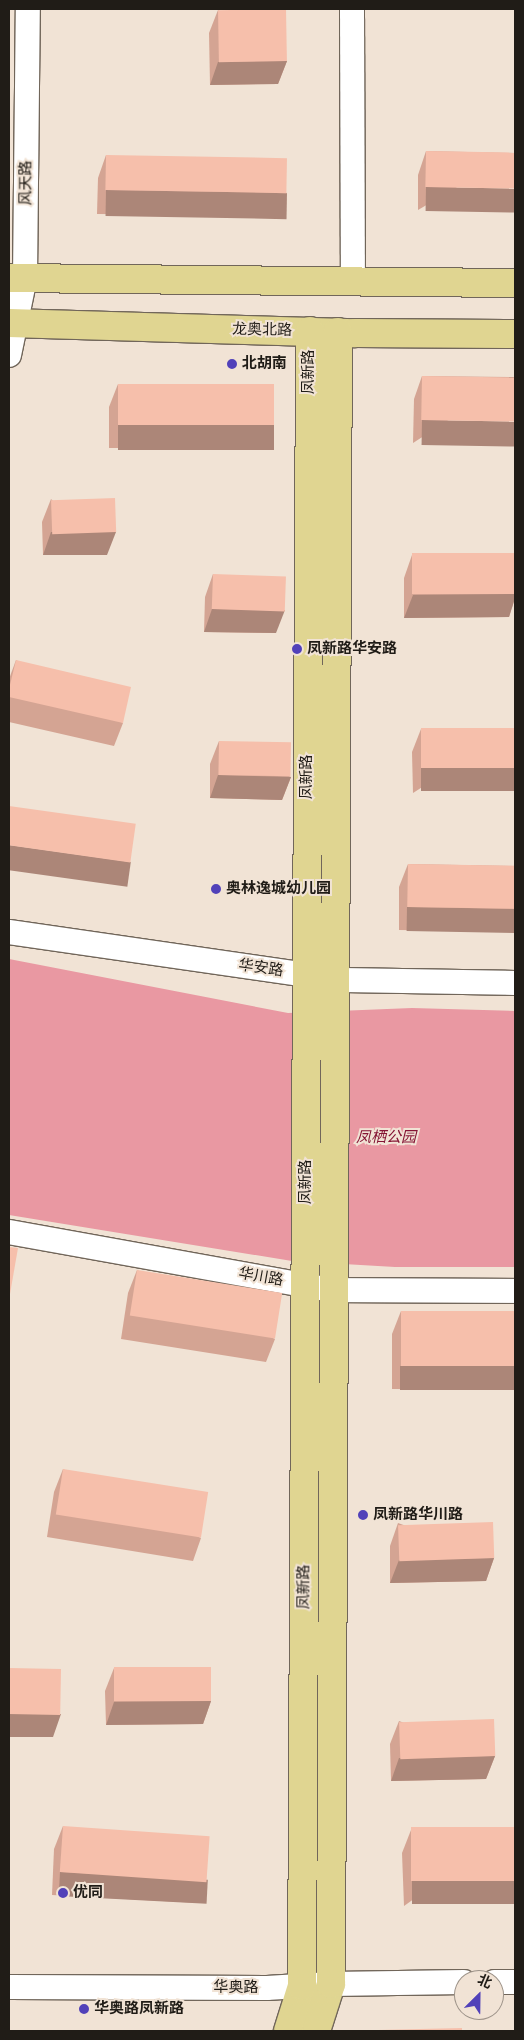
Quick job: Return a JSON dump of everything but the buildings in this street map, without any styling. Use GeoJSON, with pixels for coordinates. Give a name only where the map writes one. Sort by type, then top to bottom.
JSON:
{"type":"FeatureCollection","features":[{"type":"Feature","properties":{"kind":"main road"},"geometry":{"type":"LineString","coordinates":[[17,278],[515,283]]}},
{"type":"Feature","properties":{"kind":"main road","name":"龙奥北路"},"geometry":{"type":"LineString","coordinates":[[13,323],[338,332],[515,334]]}},
{"type":"Feature","properties":{"kind":"main road","name":"凤新路"},"geometry":{"type":"LineString","coordinates":[[288,2031],[302,1986],[310,331]]}},
{"type":"Feature","properties":{"kind":"main road"},"geometry":{"type":"LineString","coordinates":[[316,2031],[331,1984],[338,332]]}},
{"type":"Feature","properties":{"kind":"street","name":"风天路"},"geometry":{"type":"LineString","coordinates":[[9,355],[17,278],[28,9]]}},
{"type":"Feature","properties":{"kind":"street"},"geometry":{"type":"LineString","coordinates":[[352,9],[353,282]]}},
{"type":"Feature","properties":{"kind":"street","name":"华安路"},"geometry":{"type":"LineString","coordinates":[[9,932],[335,979],[515,983]]}},
{"type":"Feature","properties":{"kind":"street","name":"华川路"},"geometry":{"type":"LineString","coordinates":[[9,1232],[334,1290],[515,1291]]}},
{"type":"Feature","properties":{"kind":"street","name":"华奥路"},"geometry":{"type":"LineString","coordinates":[[9,1987],[302,1986],[454,1982]]}},
{"type":"Feature","properties":{"kind":"green space","name":"凤栖公园"},"geometry":{"type":"Polygon","coordinates":[[[9,959],[288,1013],[412,1008],[515,1011],[515,1267],[395,1267],[292,1261],[9,1215],[9,959]]]}},
{"type":"Feature","properties":{"kind":"place","name":"北胡南"},"geometry":{"type":"Point","coordinates":[232,364]}},
{"type":"Feature","properties":{"kind":"place","name":"凤新路华安路"},"geometry":{"type":"Point","coordinates":[297,649]}},
{"type":"Feature","properties":{"kind":"place","name":"奥林逸城幼儿园"},"geometry":{"type":"Point","coordinates":[216,889]}},
{"type":"Feature","properties":{"kind":"place","name":"凤新路华川路"},"geometry":{"type":"Point","coordinates":[363,1515]}},
{"type":"Feature","properties":{"kind":"place","name":"优同"},"geometry":{"type":"Point","coordinates":[63,1893]}},
{"type":"Feature","properties":{"kind":"place","name":"华奥路凤新路"},"geometry":{"type":"Point","coordinates":[84,2009]}}]}
